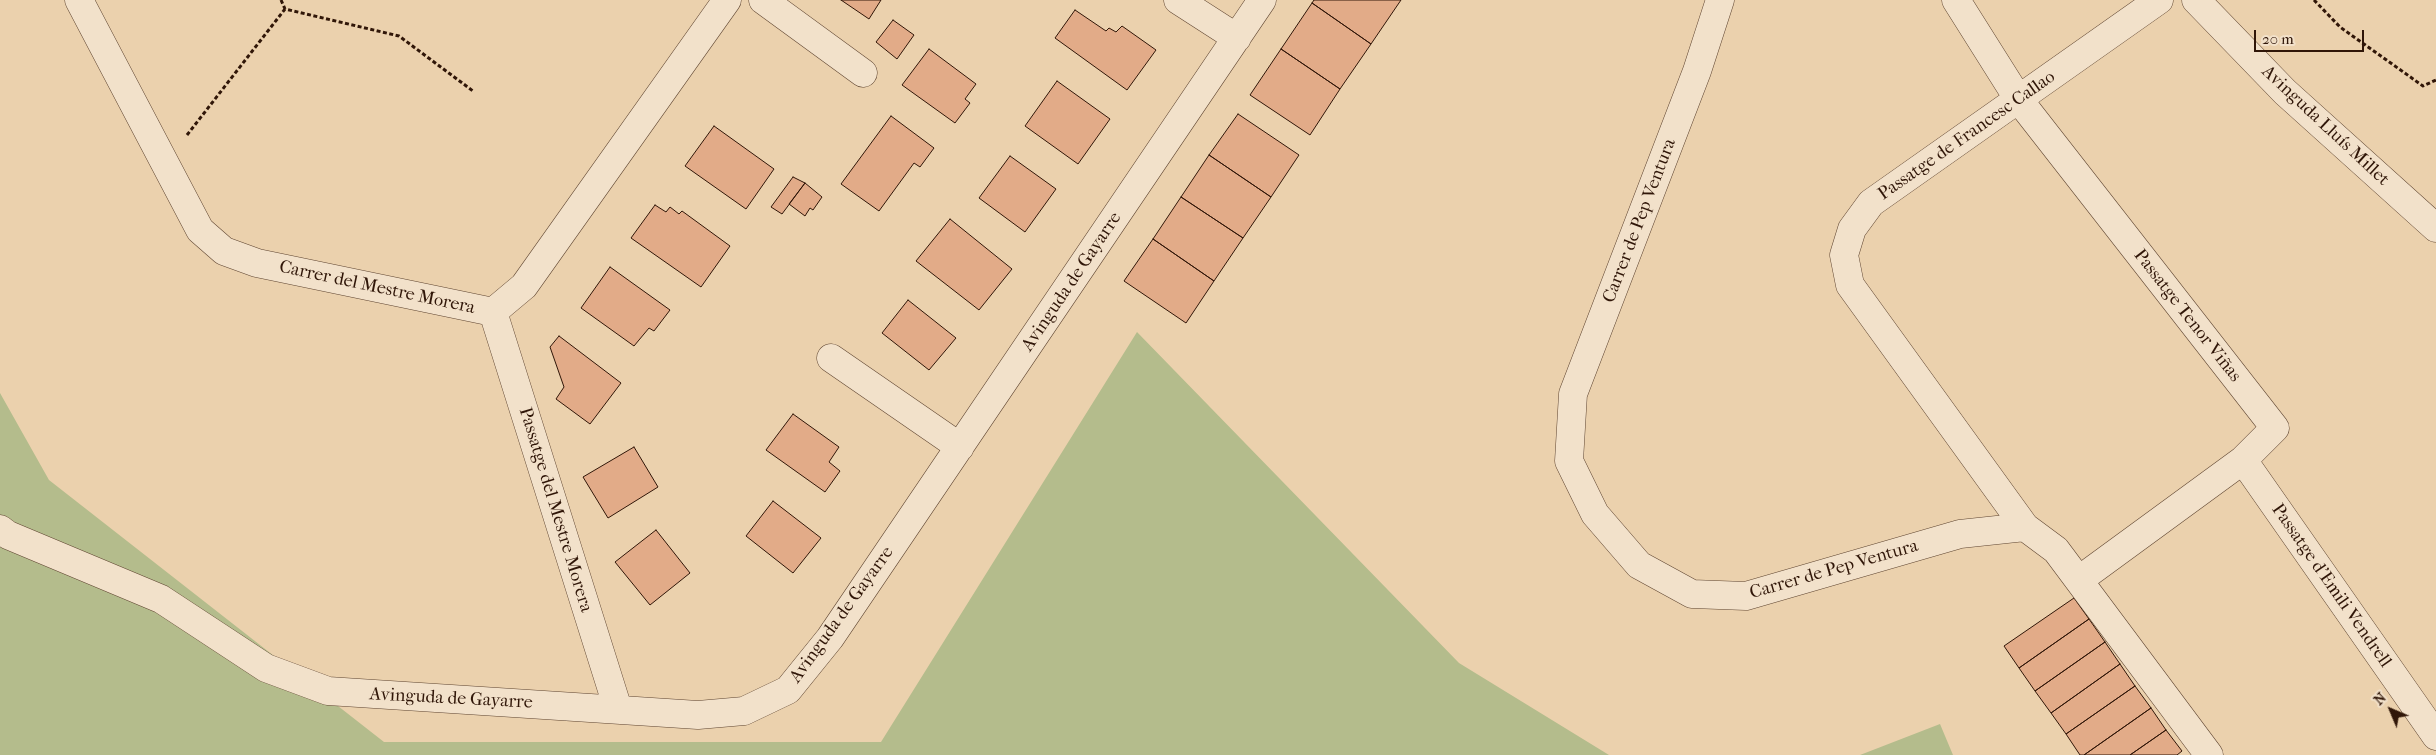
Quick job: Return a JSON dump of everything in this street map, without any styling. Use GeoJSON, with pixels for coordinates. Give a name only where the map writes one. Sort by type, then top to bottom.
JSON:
{"type":"FeatureCollection","features":[{"type":"Feature","properties":{"kind":"street","name":"Carrer del Mestre Morera"},"geometry":{"type":"LineString","coordinates":[[79,0],[200,230],[224,251],[257,263],[493,312],[524,286],[723,1]]}},
{"type":"Feature","properties":{"kind":"street"},"geometry":{"type":"LineString","coordinates":[[763,0],[864,74]]}},
{"type":"Feature","properties":{"kind":"street"},"geometry":{"type":"LineString","coordinates":[[1178,0],[1237,38]]}},
{"type":"Feature","properties":{"kind":"street","name":"Avinguda de Gayarre"},"geometry":{"type":"LineString","coordinates":[[0,529],[161,599],[266,668],[328,691],[698,715],[744,711],[788,690],[830,638],[1262,0]]}},
{"type":"Feature","properties":{"kind":"street","name":"Carrer de Pep Ventura"},"geometry":{"type":"LineString","coordinates":[[1720,0],[1697,71],[1573,394],[1569,461],[1595,514],[1639,565],[1692,594],[1710,595],[1746,596],[1960,534],[2025,527]]}},
{"type":"Feature","properties":{"kind":"street","name":"Passatge Tenor Viñas"},"geometry":{"type":"LineString","coordinates":[[1956,0],[2020,100],[2275,428],[2244,460],[2078,580]]}},
{"type":"Feature","properties":{"kind":"street","name":"Passatge de Francesc Callao"},"geometry":{"type":"LineString","coordinates":[[2025,527],[1850,285],[1844,255],[1852,229],[1871,203],[2020,100],[2159,0]]}},
{"type":"Feature","properties":{"kind":"street","name":"Avinguda Lluís Millet"},"geometry":{"type":"LineString","coordinates":[[2196,0],[2286,92],[2436,228]]}},
{"type":"Feature","properties":{"kind":"street","name":"Passatge del Mestre Morera"},"geometry":{"type":"LineString","coordinates":[[493,312],[618,709]]}},
{"type":"Feature","properties":{"kind":"street"},"geometry":{"type":"LineString","coordinates":[[831,358],[960,447]]}},
{"type":"Feature","properties":{"kind":"street","name":"Passatge d'Emili Vendrell"},"geometry":{"type":"LineString","coordinates":[[2244,460],[2436,736]]}},
{"type":"Feature","properties":{"kind":"street"},"geometry":{"type":"LineString","coordinates":[[2025,527],[2056,550],[2209,755]]}},
{"type":"Feature","properties":{"kind":"path"},"geometry":{"type":"LineString","coordinates":[[282,0],[285,9]]}},
{"type":"Feature","properties":{"kind":"path"},"geometry":{"type":"LineString","coordinates":[[2314,0],[2340,27],[2423,86],[2436,80]]}},
{"type":"Feature","properties":{"kind":"path"},"geometry":{"type":"LineString","coordinates":[[165,163],[285,9]]}},
{"type":"Feature","properties":{"kind":"path"},"geometry":{"type":"LineString","coordinates":[[285,9],[399,36],[474,90]]}},
{"type":"Feature","properties":{"kind":"green space"},"geometry":{"type":"Polygon","coordinates":[[[1137,332],[1459,663],[1609,755],[0,755],[0,393],[49,480],[384,742],[881,742],[1137,332]]]}},
{"type":"Feature","properties":{"kind":"green space"},"geometry":{"type":"Polygon","coordinates":[[[1940,724],[1953,755],[1860,755],[1940,724]]]}},
{"type":"Feature","properties":{"kind":"building"},"geometry":{"type":"Polygon","coordinates":[[[841,0],[881,0],[869,19],[841,0]]]}},
{"type":"Feature","properties":{"kind":"building"},"geometry":{"type":"Polygon","coordinates":[[[1314,0],[1401,0],[1371,44],[1312,3],[1314,0]]]}},
{"type":"Feature","properties":{"kind":"building"},"geometry":{"type":"Polygon","coordinates":[[[1312,3],[1371,44],[1340,89],[1281,49],[1312,3]]]}},
{"type":"Feature","properties":{"kind":"building"},"geometry":{"type":"Polygon","coordinates":[[[1075,10],[1106,31],[1109,28],[1116,32],[1122,26],[1156,50],[1127,90],[1055,38],[1075,10]]]}},
{"type":"Feature","properties":{"kind":"building"},"geometry":{"type":"Polygon","coordinates":[[[893,20],[914,35],[897,59],[876,42],[893,20]]]}},
{"type":"Feature","properties":{"kind":"building"},"geometry":{"type":"Polygon","coordinates":[[[929,49],[976,84],[965,99],[970,103],[955,123],[902,85],[929,49]]]}},
{"type":"Feature","properties":{"kind":"building"},"geometry":{"type":"Polygon","coordinates":[[[1281,49],[1340,89],[1310,135],[1250,95],[1281,49]]]}},
{"type":"Feature","properties":{"kind":"building"},"geometry":{"type":"Polygon","coordinates":[[[1057,81],[1110,119],[1078,164],[1025,126],[1057,81]]]}},
{"type":"Feature","properties":{"kind":"building"},"geometry":{"type":"Polygon","coordinates":[[[1238,114],[1299,155],[1271,197],[1209,155],[1238,114]]]}},
{"type":"Feature","properties":{"kind":"building"},"geometry":{"type":"Polygon","coordinates":[[[891,116],[934,148],[920,167],[914,163],[879,211],[841,184],[891,116]]]}},
{"type":"Feature","properties":{"kind":"building"},"geometry":{"type":"Polygon","coordinates":[[[714,126],[774,169],[746,209],[685,166],[714,126]]]}},
{"type":"Feature","properties":{"kind":"building"},"geometry":{"type":"Polygon","coordinates":[[[1209,155],[1271,197],[1243,238],[1181,197],[1209,155]]]}},
{"type":"Feature","properties":{"kind":"building"},"geometry":{"type":"Polygon","coordinates":[[[1010,156],[1056,189],[1025,232],[979,198],[1010,156]]]}},
{"type":"Feature","properties":{"kind":"building"},"geometry":{"type":"Polygon","coordinates":[[[793,177],[805,183],[782,214],[771,207],[793,177]]]}},
{"type":"Feature","properties":{"kind":"building"},"geometry":{"type":"Polygon","coordinates":[[[805,183],[822,197],[813,210],[810,208],[805,216],[789,204],[805,183]]]}},
{"type":"Feature","properties":{"kind":"building"},"geometry":{"type":"Polygon","coordinates":[[[1181,197],[1243,238],[1214,281],[1153,239],[1181,197]]]}},
{"type":"Feature","properties":{"kind":"building"},"geometry":{"type":"Polygon","coordinates":[[[655,205],[666,212],[670,207],[679,214],[682,211],[730,246],[701,287],[631,238],[655,205]]]}},
{"type":"Feature","properties":{"kind":"building"},"geometry":{"type":"Polygon","coordinates":[[[950,219],[1012,269],[979,310],[916,261],[950,219]]]}},
{"type":"Feature","properties":{"kind":"building"},"geometry":{"type":"Polygon","coordinates":[[[1153,239],[1214,281],[1186,323],[1124,281],[1153,239]]]}},
{"type":"Feature","properties":{"kind":"building"},"geometry":{"type":"Polygon","coordinates":[[[610,267],[670,310],[654,331],[649,328],[634,346],[581,308],[610,267]]]}},
{"type":"Feature","properties":{"kind":"building"},"geometry":{"type":"Polygon","coordinates":[[[908,300],[956,338],[929,370],[882,333],[908,300]]]}},
{"type":"Feature","properties":{"kind":"building"},"geometry":{"type":"Polygon","coordinates":[[[559,336],[621,383],[590,424],[556,399],[564,387],[550,347],[559,336]]]}},
{"type":"Feature","properties":{"kind":"building"},"geometry":{"type":"Polygon","coordinates":[[[793,414],[839,447],[829,462],[840,471],[825,492],[766,450],[793,414]]]}},
{"type":"Feature","properties":{"kind":"building"},"geometry":{"type":"Polygon","coordinates":[[[634,447],[658,487],[608,518],[583,477],[634,447]]]}},
{"type":"Feature","properties":{"kind":"building"},"geometry":{"type":"Polygon","coordinates":[[[773,501],[821,538],[793,573],[746,536],[773,501]]]}},
{"type":"Feature","properties":{"kind":"building"},"geometry":{"type":"Polygon","coordinates":[[[656,530],[690,573],[650,605],[615,562],[656,530]]]}},
{"type":"Feature","properties":{"kind":"building"},"geometry":{"type":"Polygon","coordinates":[[[2074,598],[2089,619],[2019,668],[2004,646],[2074,598]]]}},
{"type":"Feature","properties":{"kind":"building"},"geometry":{"type":"Polygon","coordinates":[[[2089,619],[2105,642],[2035,691],[2019,668],[2089,619]]]}},
{"type":"Feature","properties":{"kind":"building"},"geometry":{"type":"Polygon","coordinates":[[[2105,642],[2120,664],[2051,713],[2035,691],[2105,642]]]}},
{"type":"Feature","properties":{"kind":"building"},"geometry":{"type":"Polygon","coordinates":[[[2120,664],[2135,686],[2066,734],[2051,713],[2120,664]]]}},
{"type":"Feature","properties":{"kind":"building"},"geometry":{"type":"Polygon","coordinates":[[[2135,686],[2151,708],[2084,755],[2080,755],[2066,734],[2135,686]]]}},
{"type":"Feature","properties":{"kind":"building"},"geometry":{"type":"Polygon","coordinates":[[[2151,708],[2166,730],[2130,755],[2084,755],[2151,708]]]}},
{"type":"Feature","properties":{"kind":"building"},"geometry":{"type":"Polygon","coordinates":[[[2166,730],[2182,751],[2177,755],[2130,755],[2166,730]]]}}]}
